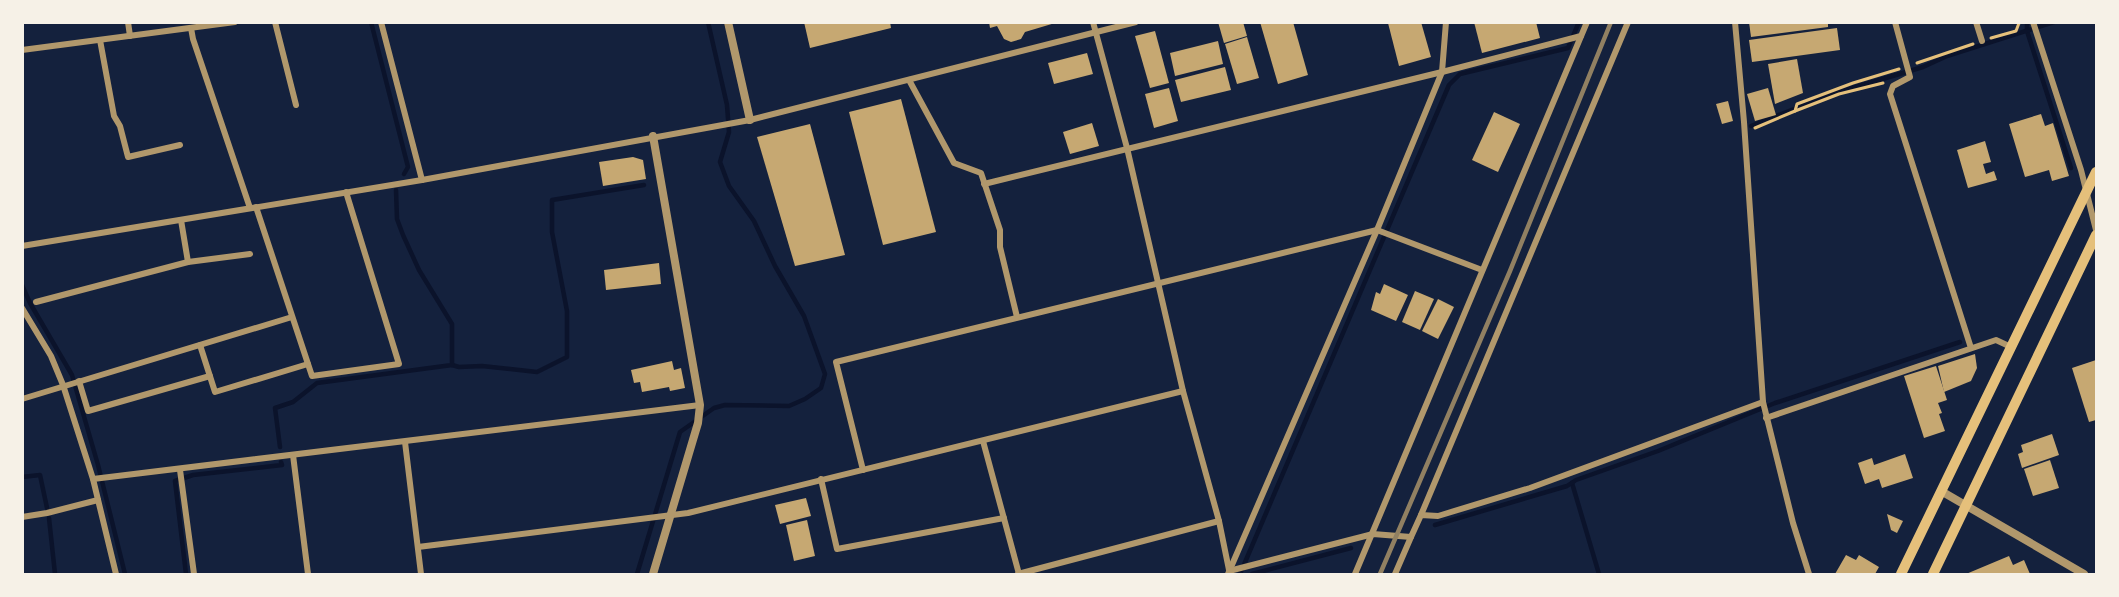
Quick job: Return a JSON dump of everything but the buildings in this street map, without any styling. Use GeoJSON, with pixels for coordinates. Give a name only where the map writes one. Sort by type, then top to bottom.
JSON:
{"type":"FeatureCollection","features":[{"type":"Feature","properties":{"kind":"main road"},"geometry":{"type":"LineString","coordinates":[[1901,574],[2097,172]]}},
{"type":"Feature","properties":{"kind":"main road"},"geometry":{"type":"LineString","coordinates":[[1933,574],[2097,235]]}},
{"type":"Feature","properties":{"kind":"street"},"geometry":{"type":"LineString","coordinates":[[128,22],[130,36]]}},
{"type":"Feature","properties":{"kind":"street"},"geometry":{"type":"LineString","coordinates":[[22,50],[235,22]]}},
{"type":"Feature","properties":{"kind":"street"},"geometry":{"type":"LineString","coordinates":[[275,22],[296,105]]}},
{"type":"Feature","properties":{"kind":"street"},"geometry":{"type":"LineString","coordinates":[[381,22],[422,180]]}},
{"type":"Feature","properties":{"kind":"street"},"geometry":{"type":"LineString","coordinates":[[728,22],[750,120]]}},
{"type":"Feature","properties":{"kind":"street"},"geometry":{"type":"LineString","coordinates":[[1093,22],[1127,148],[1184,391],[1219,521],[1229,573]]}},
{"type":"Feature","properties":{"kind":"street"},"geometry":{"type":"LineString","coordinates":[[22,246],[422,180],[750,120],[1136,22]]}},
{"type":"Feature","properties":{"kind":"street"},"geometry":{"type":"LineString","coordinates":[[1229,573],[1383,232],[1442,72],[1446,22]]}},
{"type":"Feature","properties":{"kind":"street"},"geometry":{"type":"LineString","coordinates":[[1355,574],[1482,270],[1575,37],[1587,22]]}},
{"type":"Feature","properties":{"kind":"street"},"geometry":{"type":"LineString","coordinates":[[1395,574],[1628,22]]}},
{"type":"Feature","properties":{"kind":"street"},"geometry":{"type":"LineString","coordinates":[[1735,22],[1745,131],[1763,404],[1793,523],[1809,574]]}},
{"type":"Feature","properties":{"kind":"street"},"geometry":{"type":"LineString","coordinates":[[1895,22],[1910,77],[1893,86],[1890,94],[1971,348]]}},
{"type":"Feature","properties":{"kind":"street"},"geometry":{"type":"LineString","coordinates":[[1976,22],[1982,41]]}},
{"type":"Feature","properties":{"kind":"street"},"geometry":{"type":"LineString","coordinates":[[2034,26],[2097,230]]}},
{"type":"Feature","properties":{"kind":"street"},"geometry":{"type":"LineString","coordinates":[[191,28],[312,376],[399,364],[346,192]]}},
{"type":"Feature","properties":{"kind":"street"},"geometry":{"type":"LineString","coordinates":[[984,184],[1442,72],[1575,37]]}},
{"type":"Feature","properties":{"kind":"street"},"geometry":{"type":"LineString","coordinates":[[100,40],[114,116],[120,126],[128,157],[180,145]]}},
{"type":"Feature","properties":{"kind":"street"},"geometry":{"type":"LineString","coordinates":[[909,80],[954,163],[981,173],[1000,230],[1000,247],[1017,317]]}},
{"type":"Feature","properties":{"kind":"street"},"geometry":{"type":"LineString","coordinates":[[653,136],[699,414],[653,574]]}},
{"type":"Feature","properties":{"kind":"street"},"geometry":{"type":"LineString","coordinates":[[181,220],[188,262]]}},
{"type":"Feature","properties":{"kind":"street"},"geometry":{"type":"LineString","coordinates":[[863,470],[836,362],[1158,282],[1383,232],[1482,270]]}},
{"type":"Feature","properties":{"kind":"street"},"geometry":{"type":"LineString","coordinates":[[36,302],[188,262],[250,254]]}},
{"type":"Feature","properties":{"kind":"street"},"geometry":{"type":"LineString","coordinates":[[22,308],[88,411],[210,376]]}},
{"type":"Feature","properties":{"kind":"street"},"geometry":{"type":"LineString","coordinates":[[22,399],[292,317]]}},
{"type":"Feature","properties":{"kind":"street"},"geometry":{"type":"LineString","coordinates":[[1766,417],[1996,340],[2012,347]]}},
{"type":"Feature","properties":{"kind":"street"},"geometry":{"type":"LineString","coordinates":[[200,345],[215,392],[308,364]]}},
{"type":"Feature","properties":{"kind":"street"},"geometry":{"type":"LineString","coordinates":[[72,383],[116,574]]}},
{"type":"Feature","properties":{"kind":"street"},"geometry":{"type":"LineString","coordinates":[[418,546],[671,516],[1184,391]]}},
{"type":"Feature","properties":{"kind":"street"},"geometry":{"type":"LineString","coordinates":[[1421,515],[1438,516],[1530,488],[1763,404]]}},
{"type":"Feature","properties":{"kind":"street"},"geometry":{"type":"LineString","coordinates":[[95,479],[405,442],[699,414]]}},
{"type":"Feature","properties":{"kind":"street"},"geometry":{"type":"LineString","coordinates":[[983,441],[1018,574],[1219,521]]}},
{"type":"Feature","properties":{"kind":"street"},"geometry":{"type":"LineString","coordinates":[[405,442],[421,574]]}},
{"type":"Feature","properties":{"kind":"street"},"geometry":{"type":"LineString","coordinates":[[293,455],[308,574]]}},
{"type":"Feature","properties":{"kind":"street"},"geometry":{"type":"LineString","coordinates":[[180,470],[194,574]]}},
{"type":"Feature","properties":{"kind":"street"},"geometry":{"type":"LineString","coordinates":[[821,479],[837,549],[1004,518]]}},
{"type":"Feature","properties":{"kind":"street"},"geometry":{"type":"LineString","coordinates":[[1941,491],[2084,574]]}},
{"type":"Feature","properties":{"kind":"street"},"geometry":{"type":"LineString","coordinates":[[22,517],[98,501]]}},
{"type":"Feature","properties":{"kind":"street"},"geometry":{"type":"LineString","coordinates":[[1229,573],[1244,567],[1373,534],[1411,537]]}},
{"type":"Feature","properties":{"kind":"path"},"geometry":{"type":"LineString","coordinates":[[1745,131],[1795,109],[1839,94],[1881,82],[1893,86]]}},
{"type":"Feature","properties":{"kind":"waterway"},"geometry":{"type":"LineString","coordinates":[[371,22],[408,167],[404,174]]}},
{"type":"Feature","properties":{"kind":"waterway"},"geometry":{"type":"LineString","coordinates":[[637,574],[680,432],[714,408],[725,405],[789,406],[821,388],[825,374],[804,316],[775,266],[754,221],[729,186],[720,162],[729,132],[727,105],[708,22]]}},
{"type":"Feature","properties":{"kind":"waterway"},"geometry":{"type":"LineString","coordinates":[[1240,574],[1449,85],[1460,74],[1568,48],[1579,22]]}},
{"type":"Feature","properties":{"kind":"waterway"},"geometry":{"type":"LineString","coordinates":[[2027,22],[2027,31],[2071,168]]}},
{"type":"Feature","properties":{"kind":"waterway"},"geometry":{"type":"LineString","coordinates":[[1751,126],[1832,94],[1923,67],[1947,56],[2054,22]]}},
{"type":"Feature","properties":{"kind":"waterway"},"geometry":{"type":"LineString","coordinates":[[452,365],[537,372],[567,357],[567,311],[552,232],[552,200],[644,185]]}},
{"type":"Feature","properties":{"kind":"waterway"},"geometry":{"type":"LineString","coordinates":[[280,447],[275,408],[293,402],[317,383],[452,365],[452,324],[419,270],[403,235],[397,219],[396,190]]}},
{"type":"Feature","properties":{"kind":"waterway"},"geometry":{"type":"LineString","coordinates":[[22,285],[72,375],[98,465],[125,574]]}},
{"type":"Feature","properties":{"kind":"waterway"},"geometry":{"type":"LineString","coordinates":[[1435,525],[1567,486],[1576,480],[1658,451],[1775,403],[1960,342]]}},
{"type":"Feature","properties":{"kind":"waterway"},"geometry":{"type":"LineString","coordinates":[[186,574],[175,481],[193,475],[282,465],[281,462]]}},
{"type":"Feature","properties":{"kind":"waterway"},"geometry":{"type":"LineString","coordinates":[[22,477],[40,475],[47,508]]}},
{"type":"Feature","properties":{"kind":"waterway"},"geometry":{"type":"LineString","coordinates":[[1572,483],[1599,574]]}},
{"type":"Feature","properties":{"kind":"waterway"},"geometry":{"type":"LineString","coordinates":[[49,518],[55,574]]}},
{"type":"Feature","properties":{"kind":"waterway"},"geometry":{"type":"LineString","coordinates":[[1252,574],[1351,548]]}},
{"type":"Feature","properties":{"kind":"railway"},"geometry":{"type":"LineString","coordinates":[[1380,574],[1510,271],[1611,22]]}}]}
